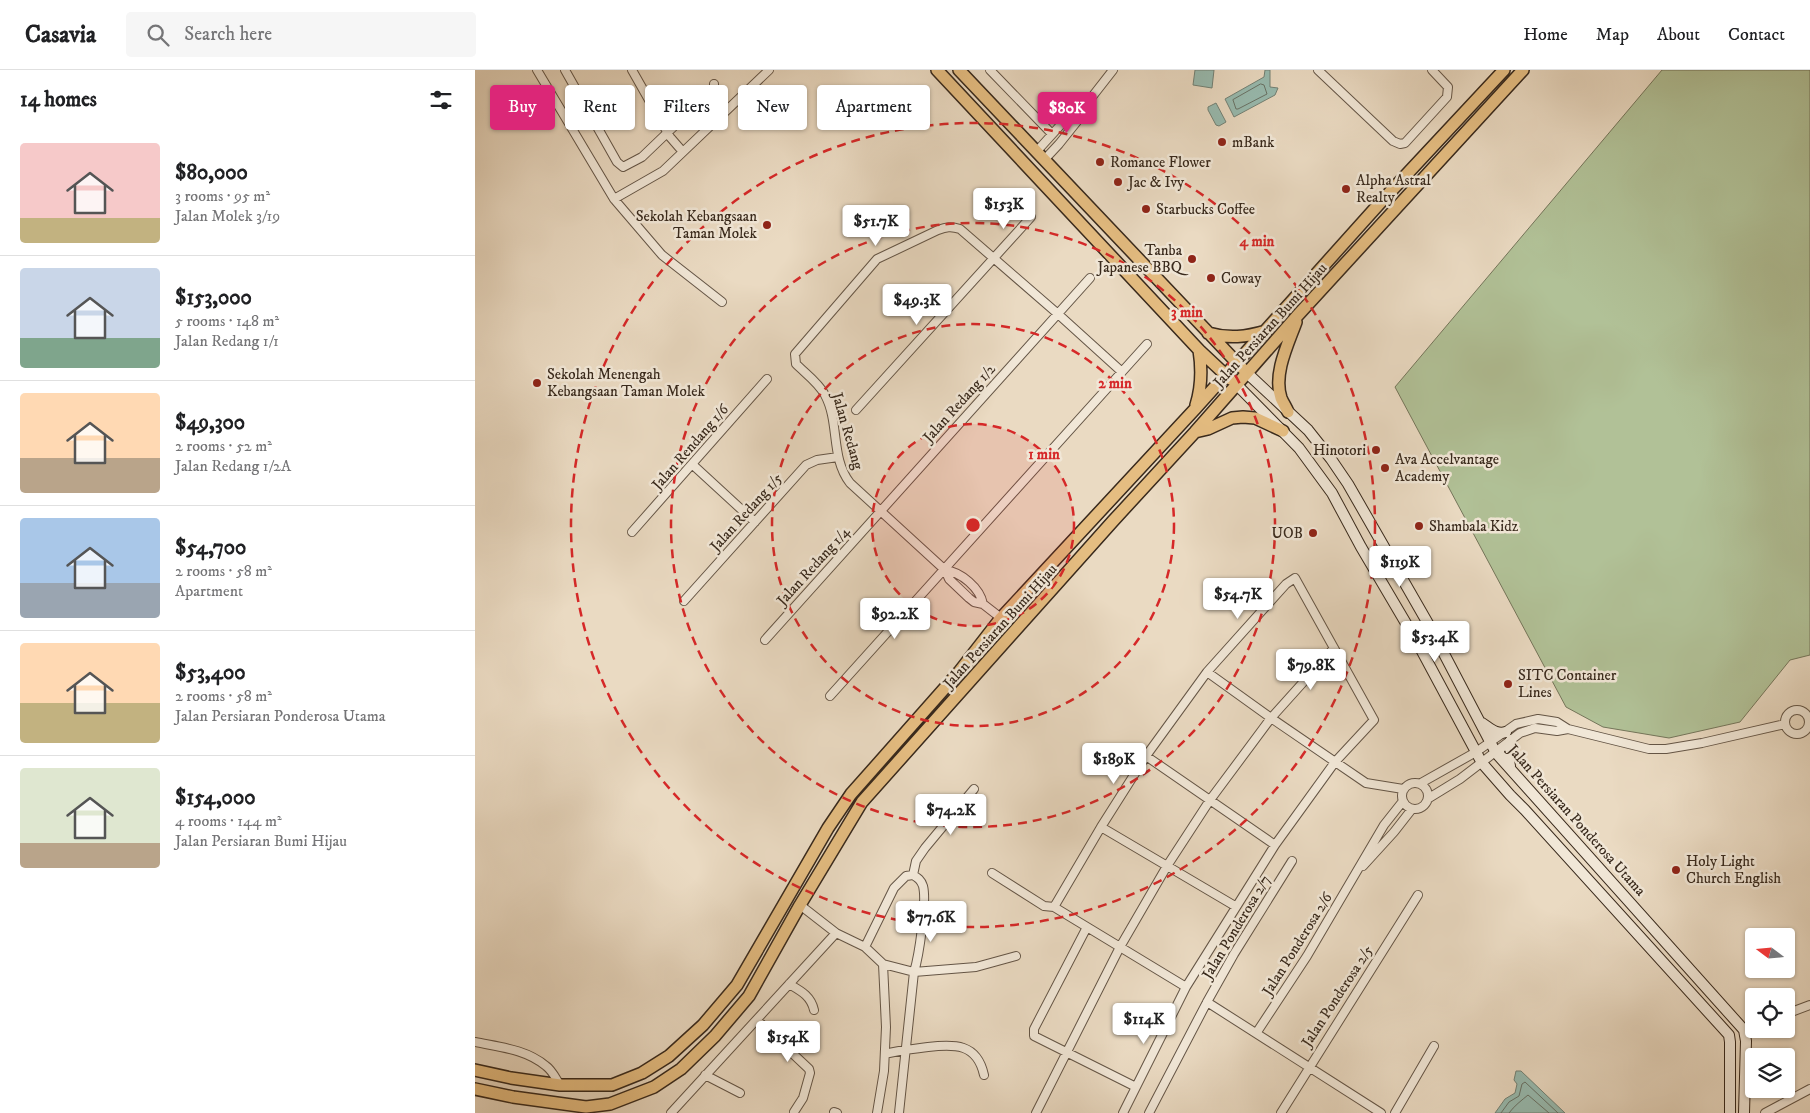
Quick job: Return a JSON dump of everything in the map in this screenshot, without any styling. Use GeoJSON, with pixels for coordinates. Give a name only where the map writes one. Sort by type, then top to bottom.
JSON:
{"type":"FeatureCollection","features":[{"type":"Feature","properties":{"kind":"main road"},"geometry":{"type":"LineString","coordinates":[[937,70],[1199,350],[1237,385]]}},
{"type":"Feature","properties":{"kind":"main road"},"geometry":{"type":"LineString","coordinates":[[959,70],[1247,373]]}},
{"type":"Feature","properties":{"kind":"main road","name":"Jalan Persiaran Bumi Hijau"},"geometry":{"type":"LineString","coordinates":[[475,1070],[511,1078],[560,1085],[612,1085],[641,1073],[669,1056],[703,1025],[737,985],[828,828],[851,794],[959,672],[1001,618],[1195,409],[1503,70]]}},
{"type":"Feature","properties":{"kind":"main road","name":"Jalan Persiaran Bumi Hijau"},"geometry":{"type":"LineString","coordinates":[[475,1089],[513,1097],[586,1107],[611,1104],[654,1087],[681,1069],[715,1036],[743,1005],[858,807],[1298,315],[1523,70]]}},
{"type":"Feature","properties":{"kind":"main road"},"geometry":{"type":"LineString","coordinates":[[1445,133],[1455,144]]}},
{"type":"Feature","properties":{"kind":"main road"},"geometry":{"type":"LineString","coordinates":[[1288,412],[1281,398],[1279,378],[1284,355],[1298,315]]}},
{"type":"Feature","properties":{"kind":"main road"},"geometry":{"type":"LineString","coordinates":[[1207,333],[1229,338],[1254,335],[1266,331]]}},
{"type":"Feature","properties":{"kind":"main road"},"geometry":{"type":"LineString","coordinates":[[1195,409],[1200,394],[1202,377],[1199,350]]}},
{"type":"Feature","properties":{"kind":"main road","name":"Jalan Persiaran Ponderosa Utama"},"geometry":{"type":"LineString","coordinates":[[1247,373],[1309,430],[1348,484],[1430,627],[1496,753],[1745,1024]]}},
{"type":"Feature","properties":{"kind":"main road","name":"Jalan Persiaran Ponderosa Utama"},"geometry":{"type":"LineString","coordinates":[[1237,385],[1283,431],[1310,462],[1331,493],[1417,642],[1483,763],[1724,1029],[1730,1042],[1730,1113]]}},
{"type":"Feature","properties":{"kind":"main road"},"geometry":{"type":"LineString","coordinates":[[1195,432],[1208,429],[1232,418],[1243,417],[1255,418],[1283,431]]}},
{"type":"Feature","properties":{"kind":"main road"},"geometry":{"type":"LineString","coordinates":[[1001,618],[1013,624],[1049,594]]}},
{"type":"Feature","properties":{"kind":"main road"},"geometry":{"type":"LineString","coordinates":[[987,661],[1007,630],[1001,618]]}},
{"type":"Feature","properties":{"kind":"main road"},"geometry":{"type":"LineString","coordinates":[[1481,723],[1496,732],[1508,736],[1507,756],[1512,772]]}},
{"type":"Feature","properties":{"kind":"main road","name":"Jalan Persiaran Ponderosa Utama"},"geometry":{"type":"LineString","coordinates":[[1744,1113],[1747,1038]]}},
{"type":"Feature","properties":{"kind":"street"},"geometry":{"type":"LineString","coordinates":[[537,70],[614,199],[662,255],[722,302]]}},
{"type":"Feature","properties":{"kind":"street"},"geometry":{"type":"LineString","coordinates":[[565,70],[617,162],[625,167],[642,157],[714,88],[715,84]]}},
{"type":"Feature","properties":{"kind":"street"},"geometry":{"type":"LineString","coordinates":[[632,70],[667,133],[683,152]]}},
{"type":"Feature","properties":{"kind":"street"},"geometry":{"type":"LineString","coordinates":[[614,199],[658,174],[769,70]]}},
{"type":"Feature","properties":{"kind":"street"},"geometry":{"type":"LineString","coordinates":[[990,70],[1052,134]]}},
{"type":"Feature","properties":{"kind":"street"},"geometry":{"type":"LineString","coordinates":[[1041,155],[1059,144],[1083,114],[1087,103],[1113,70]]}},
{"type":"Feature","properties":{"kind":"street"},"geometry":{"type":"LineString","coordinates":[[1318,70],[1393,141],[1399,144],[1405,143],[1447,97],[1448,87],[1432,70]]}},
{"type":"Feature","properties":{"kind":"street"},"geometry":{"type":"LineString","coordinates":[[1041,155],[1052,134],[1077,108],[1087,103]]}},
{"type":"Feature","properties":{"kind":"street"},"geometry":{"type":"LineString","coordinates":[[855,410],[1031,216]]}},
{"type":"Feature","properties":{"kind":"street","name":"Jalan Redang"},"geometry":{"type":"LineString","coordinates":[[994,258],[960,229],[945,227],[877,259],[797,350],[794,358],[796,364],[825,394],[833,425],[838,457],[843,473],[850,483],[945,570],[955,571],[981,595],[983,604],[1001,618]]}},
{"type":"Feature","properties":{"kind":"street"},"geometry":{"type":"LineString","coordinates":[[994,258],[1121,372]]}},
{"type":"Feature","properties":{"kind":"street","name":"Jalan Redang 1/2"},"geometry":{"type":"LineString","coordinates":[[881,510],[1090,278]]}},
{"type":"Feature","properties":{"kind":"street"},"geometry":{"type":"LineString","coordinates":[[829,696],[945,570],[1147,344]]}},
{"type":"Feature","properties":{"kind":"street","name":"Jalan Rendang 1/6"},"geometry":{"type":"LineString","coordinates":[[632,532],[767,379]]}},
{"type":"Feature","properties":{"kind":"street","name":"Jalan Redang 1/5"},"geometry":{"type":"LineString","coordinates":[[684,601],[806,465],[817,460],[838,457]]}},
{"type":"Feature","properties":{"kind":"street"},"geometry":{"type":"LineString","coordinates":[[693,465],[755,522]]}},
{"type":"Feature","properties":{"kind":"street","name":"Jalan Redang 1/4"},"geometry":{"type":"LineString","coordinates":[[765,640],[881,510]]}},
{"type":"Feature","properties":{"kind":"street"},"geometry":{"type":"LineString","coordinates":[[1054,907],[1146,756],[1207,672],[1286,584],[1295,578],[1374,720],[1335,762],[1275,845],[1235,906],[1186,987],[1123,1113]]}},
{"type":"Feature","properties":{"kind":"street"},"geometry":{"type":"LineString","coordinates":[[1036,1113],[1120,947],[1167,866],[1211,800],[1271,718],[1335,648]]}},
{"type":"Feature","properties":{"kind":"street"},"geometry":{"type":"LineString","coordinates":[[1207,672],[1366,783],[1403,789]]}},
{"type":"Feature","properties":{"kind":"street"},"geometry":{"type":"LineString","coordinates":[[1803,733],[1808,726],[1808,718],[1803,712],[1795,710],[1786,717],[1785,724],[1788,730],[1793,734],[1803,733],[1810,739]]}},
{"type":"Feature","properties":{"kind":"street"},"geometry":{"type":"LineString","coordinates":[[1429,798],[1427,788],[1421,783],[1413,782],[1403,789],[1403,801],[1407,806],[1412,809],[1423,806],[1429,798],[1460,780],[1496,753],[1516,724],[1538,719],[1557,722],[1568,729],[1649,749],[1665,750],[1785,724]]}},
{"type":"Feature","properties":{"kind":"street"},"geometry":{"type":"LineString","coordinates":[[1421,783],[1490,742],[1508,736]]}},
{"type":"Feature","properties":{"kind":"street"},"geometry":{"type":"LineString","coordinates":[[1146,756],[1275,845]]}},
{"type":"Feature","properties":{"kind":"street"},"geometry":{"type":"LineString","coordinates":[[1453,765],[1460,780]]}},
{"type":"Feature","properties":{"kind":"street"},"geometry":{"type":"LineString","coordinates":[[913,875],[916,861],[925,848],[974,788]]}},
{"type":"Feature","properties":{"kind":"street","name":"Jalan Ponderosa 2/6"},"geometry":{"type":"LineString","coordinates":[[1257,1032],[1307,956],[1380,832],[1403,801]]}},
{"type":"Feature","properties":{"kind":"street","name":"Jalan Ponderosa 2/6"},"geometry":{"type":"LineString","coordinates":[[1358,871],[1388,839],[1412,809]]}},
{"type":"Feature","properties":{"kind":"street"},"geometry":{"type":"LineString","coordinates":[[1390,818],[1400,825]]}},
{"type":"Feature","properties":{"kind":"street"},"geometry":{"type":"LineString","coordinates":[[1101,827],[1235,906]]}},
{"type":"Feature","properties":{"kind":"street"},"geometry":{"type":"LineString","coordinates":[[1380,832],[1388,839]]}},
{"type":"Feature","properties":{"kind":"street","name":"Jalan Ponderosa 2/7"},"geometry":{"type":"LineString","coordinates":[[1149,1113],[1234,954],[1292,861]]}},
{"type":"Feature","properties":{"kind":"street"},"geometry":{"type":"LineString","coordinates":[[992,874],[1044,906],[1054,907],[1186,987]]}},
{"type":"Feature","properties":{"kind":"street"},"geometry":{"type":"LineString","coordinates":[[865,947],[894,888],[906,876],[913,875],[920,880],[923,888],[924,906],[914,972],[899,1113]]}},
{"type":"Feature","properties":{"kind":"street","name":"Jalan Ponderosa 2/5"},"geometry":{"type":"LineString","coordinates":[[1281,1113],[1308,1067],[1419,895]]}},
{"type":"Feature","properties":{"kind":"street"},"geometry":{"type":"LineString","coordinates":[[800,905],[836,933],[865,947],[883,964],[914,972],[976,967],[1016,956]]}},
{"type":"Feature","properties":{"kind":"street"},"geometry":{"type":"LineString","coordinates":[[1087,927],[1034,1029],[1034,1036],[1136,1087]]}},
{"type":"Feature","properties":{"kind":"street"},"geometry":{"type":"LineString","coordinates":[[671,1113],[836,933]]}},
{"type":"Feature","properties":{"kind":"street"},"geometry":{"type":"LineString","coordinates":[[877,1113],[885,1072],[886,1027],[883,964]]}},
{"type":"Feature","properties":{"kind":"street"},"geometry":{"type":"LineString","coordinates":[[789,984],[806,994],[813,1002],[814,1010]]}},
{"type":"Feature","properties":{"kind":"street"},"geometry":{"type":"LineString","coordinates":[[1207,1002],[1257,1032],[1381,1113]]}},
{"type":"Feature","properties":{"kind":"street"},"geometry":{"type":"LineString","coordinates":[[1795,1011],[1810,1005]]}},
{"type":"Feature","properties":{"kind":"street"},"geometry":{"type":"LineString","coordinates":[[757,1020],[809,1069],[810,1072],[803,1098],[794,1112]]}},
{"type":"Feature","properties":{"kind":"street"},"geometry":{"type":"LineString","coordinates":[[475,1042],[515,1050],[534,1057],[547,1067],[560,1085]]}},
{"type":"Feature","properties":{"kind":"street"},"geometry":{"type":"LineString","coordinates":[[885,1054],[905,1049],[953,1045],[972,1052],[979,1059],[983,1075]]}},
{"type":"Feature","properties":{"kind":"street"},"geometry":{"type":"LineString","coordinates":[[1395,1113],[1434,1046]]}},
{"type":"Feature","properties":{"kind":"street"},"geometry":{"type":"LineString","coordinates":[[705,1075],[740,1093]]}},
{"type":"Feature","properties":{"kind":"street"},"geometry":{"type":"LineString","coordinates":[[1765,1113],[1810,1089]]}},
{"type":"Feature","properties":{"kind":"green space"},"geometry":{"type":"Polygon","coordinates":[[[1662,70],[1810,70],[1810,655],[1790,660],[1740,722],[1669,738],[1603,727],[1566,707],[1395,387],[1662,70]]]}},
{"type":"Feature","properties":{"kind":"water"},"geometry":{"type":"Polygon","coordinates":[[[1195,70],[1214,70],[1212,88],[1193,85],[1195,70]]]}},
{"type":"Feature","properties":{"kind":"water"},"geometry":{"type":"Polygon","coordinates":[[[1265,70],[1270,70],[1270,87],[1278,88],[1275,95],[1234,117],[1225,99],[1264,77],[1265,70]]]}},
{"type":"Feature","properties":{"kind":"water"},"geometry":{"type":"Polygon","coordinates":[[[1216,103],[1226,122],[1219,126],[1216,125],[1208,110],[1208,107],[1216,103]]]}},
{"type":"Feature","properties":{"kind":"water"},"geometry":{"type":"Polygon","coordinates":[[[1516,1071],[1521,1071],[1565,1113],[1495,1113],[1505,1099],[1515,1093],[1517,1084],[1514,1080],[1516,1071]]]}},
{"type":"Feature","properties":{"kind":"place","name":"mBank"},"geometry":{"type":"Point","coordinates":[1222,142]}},
{"type":"Feature","properties":{"kind":"place","name":"Romance Flower"},"geometry":{"type":"Point","coordinates":[1100,162]}},
{"type":"Feature","properties":{"kind":"place","name":"Jac & Ivy"},"geometry":{"type":"Point","coordinates":[1118,182]}},
{"type":"Feature","properties":{"kind":"place","name":"Alpha Astral Realty"},"geometry":{"type":"Point","coordinates":[1346,189]}},
{"type":"Feature","properties":{"kind":"place","name":"Starbucks Coffee"},"geometry":{"type":"Point","coordinates":[1146,209]}},
{"type":"Feature","properties":{"kind":"place","name":"Sekolah Kebangsaan Taman Molek"},"geometry":{"type":"Point","coordinates":[767,225]}},
{"type":"Feature","properties":{"kind":"place","name":"Tanba Japanese BBQ"},"geometry":{"type":"Point","coordinates":[1192,259]}},
{"type":"Feature","properties":{"kind":"place","name":"Coway"},"geometry":{"type":"Point","coordinates":[1211,278]}},
{"type":"Feature","properties":{"kind":"place","name":"Sekolah Menengah Kebangsaan Taman Molek"},"geometry":{"type":"Point","coordinates":[537,383]}},
{"type":"Feature","properties":{"kind":"place","name":"Hinotori"},"geometry":{"type":"Point","coordinates":[1376,450]}},
{"type":"Feature","properties":{"kind":"place","name":"Ava Accelvantage Academy"},"geometry":{"type":"Point","coordinates":[1385,468]}},
{"type":"Feature","properties":{"kind":"place","name":"Shambala Kidz"},"geometry":{"type":"Point","coordinates":[1419,526]}},
{"type":"Feature","properties":{"kind":"place","name":"UOB"},"geometry":{"type":"Point","coordinates":[1313,533]}},
{"type":"Feature","properties":{"kind":"place","name":"SITC Container Lines"},"geometry":{"type":"Point","coordinates":[1508,684]}},
{"type":"Feature","properties":{"kind":"place","name":"Holy Light Church English"},"geometry":{"type":"Point","coordinates":[1676,870]}}]}
